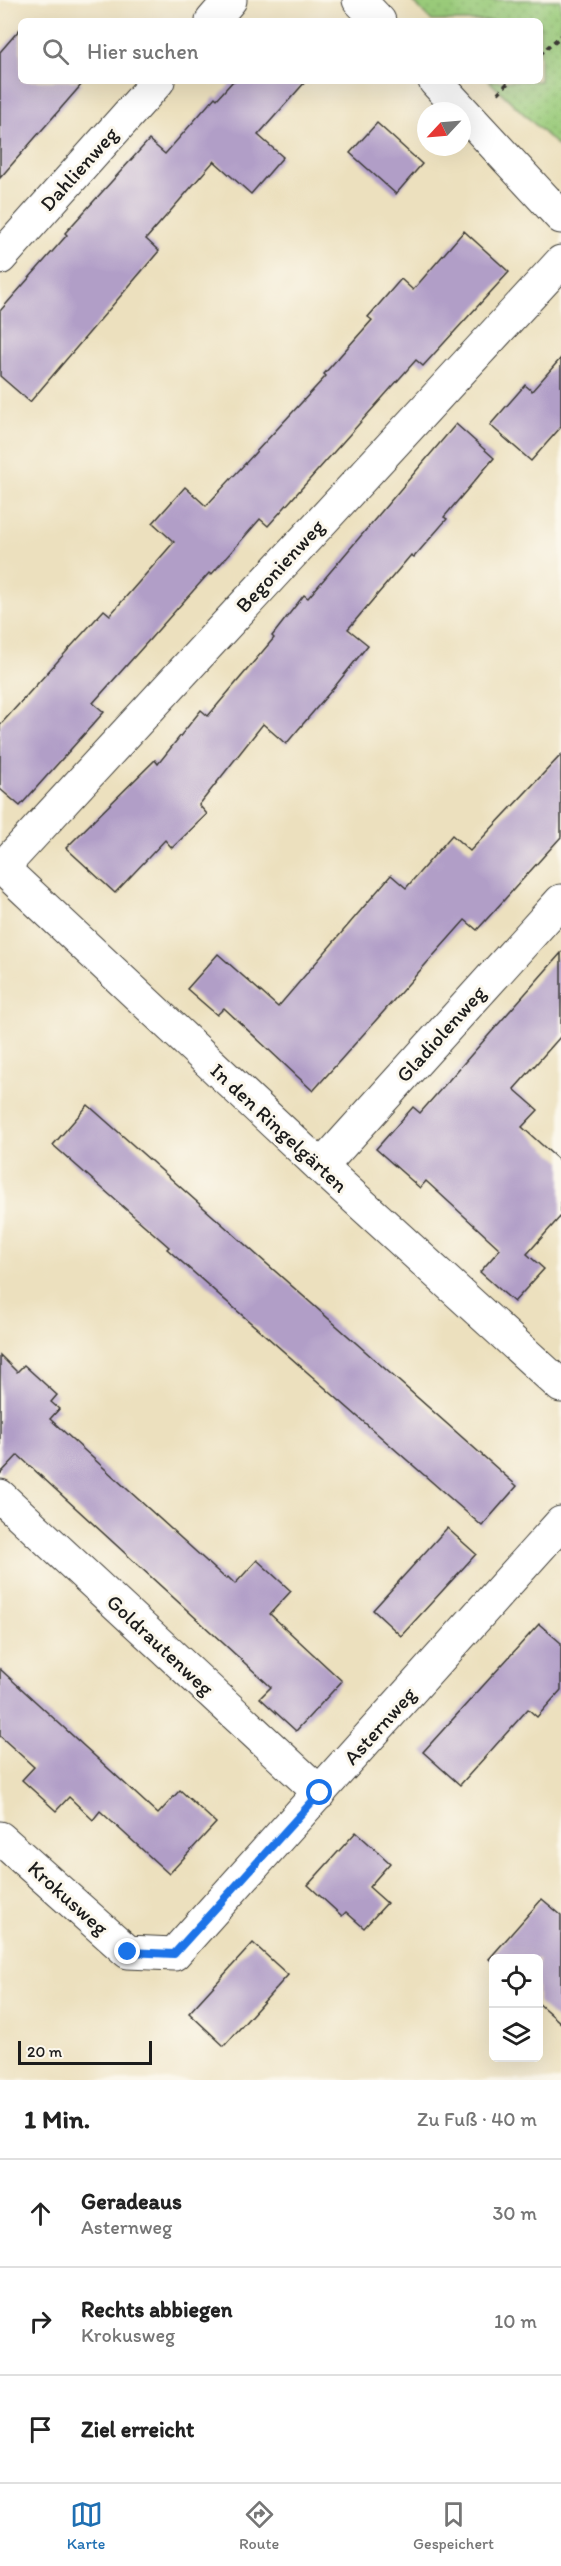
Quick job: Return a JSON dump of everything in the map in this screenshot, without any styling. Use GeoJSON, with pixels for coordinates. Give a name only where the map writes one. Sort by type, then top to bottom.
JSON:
{"type":"FeatureCollection","features":[{"type":"Feature","properties":{"kind":"street"},"geometry":{"type":"LineString","coordinates":[[215,18],[230,0]]}},
{"type":"Feature","properties":{"kind":"street"},"geometry":{"type":"LineString","coordinates":[[359,0],[376,18]]}},
{"type":"Feature","properties":{"kind":"street","name":"Dahlienweg"},"geometry":{"type":"LineString","coordinates":[[0,258],[155,84]]}},
{"type":"Feature","properties":{"kind":"street"},"geometry":{"type":"LineString","coordinates":[[438,84],[561,217]]}},
{"type":"Feature","properties":{"kind":"street","name":"Begonienweg"},"geometry":{"type":"LineString","coordinates":[[1,868],[561,262]]}},
{"type":"Feature","properties":{"kind":"street","name":"In den Ringelgärten"},"geometry":{"type":"LineString","coordinates":[[1,868],[321,1167],[561,1386]]}},
{"type":"Feature","properties":{"kind":"street","name":"Gladiolenweg"},"geometry":{"type":"LineString","coordinates":[[321,1167],[561,901]]}},
{"type":"Feature","properties":{"kind":"street","name":"Goldrautenweg"},"geometry":{"type":"LineString","coordinates":[[0,1496],[320,1793]]}},
{"type":"Feature","properties":{"kind":"street","name":"Asternweg"},"geometry":{"type":"LineString","coordinates":[[174,1954],[561,1523]]}},
{"type":"Feature","properties":{"kind":"street","name":"Krokusweg"},"geometry":{"type":"LineString","coordinates":[[0,1838],[128,1952],[174,1954]]}},
{"type":"Feature","properties":{"kind":"path"},"geometry":{"type":"LineString","coordinates":[[543,51],[561,36]]}},
{"type":"Feature","properties":{"kind":"green space"},"geometry":{"type":"Polygon","coordinates":[[[412,0],[561,0],[561,149],[492,84],[543,84],[543,18],[429,18],[412,0]]]}},
{"type":"Feature","properties":{"kind":"building"},"geometry":{"type":"Polygon","coordinates":[[[18,31],[18,84],[82,84],[0,178],[0,52],[18,31]]]}},
{"type":"Feature","properties":{"kind":"building"},"geometry":{"type":"Polygon","coordinates":[[[230,84],[303,84],[258,135],[283,157],[251,194],[214,161],[146,239],[159,251],[30,402],[0,376],[0,311],[67,235],[65,233],[149,140],[165,154],[215,97],[217,99],[230,84]]]}},
{"type":"Feature","properties":{"kind":"building"},"geometry":{"type":"Polygon","coordinates":[[[377,123],[422,164],[396,194],[350,153],[377,123]]]}},
{"type":"Feature","properties":{"kind":"building"},"geometry":{"type":"Polygon","coordinates":[[[464,231],[509,272],[423,366],[416,360],[268,526],[260,519],[211,575],[209,573],[93,703],[104,712],[20,806],[0,789],[0,725],[104,610],[110,615],[174,542],[153,523],[185,487],[206,506],[326,376],[324,374],[372,320],[368,317],[401,279],[413,290],[464,231]]]}},
{"type":"Feature","properties":{"kind":"building"},"geometry":{"type":"Polygon","coordinates":[[[561,358],[561,427],[531,461],[490,425],[525,385],[532,391],[561,358]]]}},
{"type":"Feature","properties":{"kind":"building"},"geometry":{"type":"Polygon","coordinates":[[[456,424],[494,458],[444,517],[447,519],[414,557],[411,555],[348,629],[368,645],[286,744],[263,724],[199,805],[207,814],[172,848],[165,840],[115,893],[66,848],[155,760],[158,764],[201,710],[208,716],[274,638],[272,636],[304,595],[308,598],[456,424]]]}},
{"type":"Feature","properties":{"kind":"building"},"geometry":{"type":"Polygon","coordinates":[[[561,755],[561,837],[477,930],[465,920],[313,1091],[224,1008],[217,1015],[187,989],[218,954],[278,1007],[391,875],[406,888],[452,835],[470,851],[561,755]]]}},
{"type":"Feature","properties":{"kind":"building"},"geometry":{"type":"Polygon","coordinates":[[[561,953],[561,1036],[514,1089],[538,1110],[522,1127],[561,1162],[561,1216],[527,1254],[544,1269],[514,1302],[480,1272],[500,1249],[426,1181],[420,1188],[376,1149],[413,1107],[420,1113],[561,953]]]}},
{"type":"Feature","properties":{"kind":"building"},"geometry":{"type":"Polygon","coordinates":[[[88,1105],[517,1486],[482,1526],[167,1249],[169,1247],[53,1145],[88,1105]]]}},
{"type":"Feature","properties":{"kind":"building"},"geometry":{"type":"Polygon","coordinates":[[[0,1355],[17,1372],[24,1365],[57,1395],[51,1402],[59,1409],[50,1419],[226,1579],[228,1577],[235,1584],[257,1560],[291,1591],[270,1614],[342,1681],[296,1731],[260,1698],[271,1687],[18,1455],[0,1474],[0,1355]]]}},
{"type":"Feature","properties":{"kind":"building"},"geometry":{"type":"Polygon","coordinates":[[[447,1528],[476,1554],[401,1636],[373,1610],[447,1528]]]}},
{"type":"Feature","properties":{"kind":"building"},"geometry":{"type":"Polygon","coordinates":[[[539,1624],[561,1643],[561,1690],[537,1717],[528,1709],[460,1785],[423,1752],[539,1624]]]}},
{"type":"Feature","properties":{"kind":"building"},"geometry":{"type":"Polygon","coordinates":[[[0,1669],[158,1814],[180,1790],[216,1823],[169,1874],[100,1811],[93,1820],[69,1797],[56,1811],[22,1780],[34,1767],[0,1736],[0,1669]]]}},
{"type":"Feature","properties":{"kind":"building"},"geometry":{"type":"Polygon","coordinates":[[[356,1832],[390,1863],[369,1887],[387,1903],[364,1928],[346,1912],[342,1916],[308,1885],[356,1832]]]}},
{"type":"Feature","properties":{"kind":"building"},"geometry":{"type":"Polygon","coordinates":[[[542,1899],[561,1915],[561,2023],[543,2007],[543,1954],[493,1954],[542,1899]]]}},
{"type":"Feature","properties":{"kind":"building"},"geometry":{"type":"Polygon","coordinates":[[[253,1943],[288,1975],[224,2046],[189,2013],[253,1943]]]}},
{"type":"Feature","properties":{"kind":"route"},"geometry":{"type":"LineString","coordinates":[[128,1952],[174,1954],[320,1793]]}}]}
